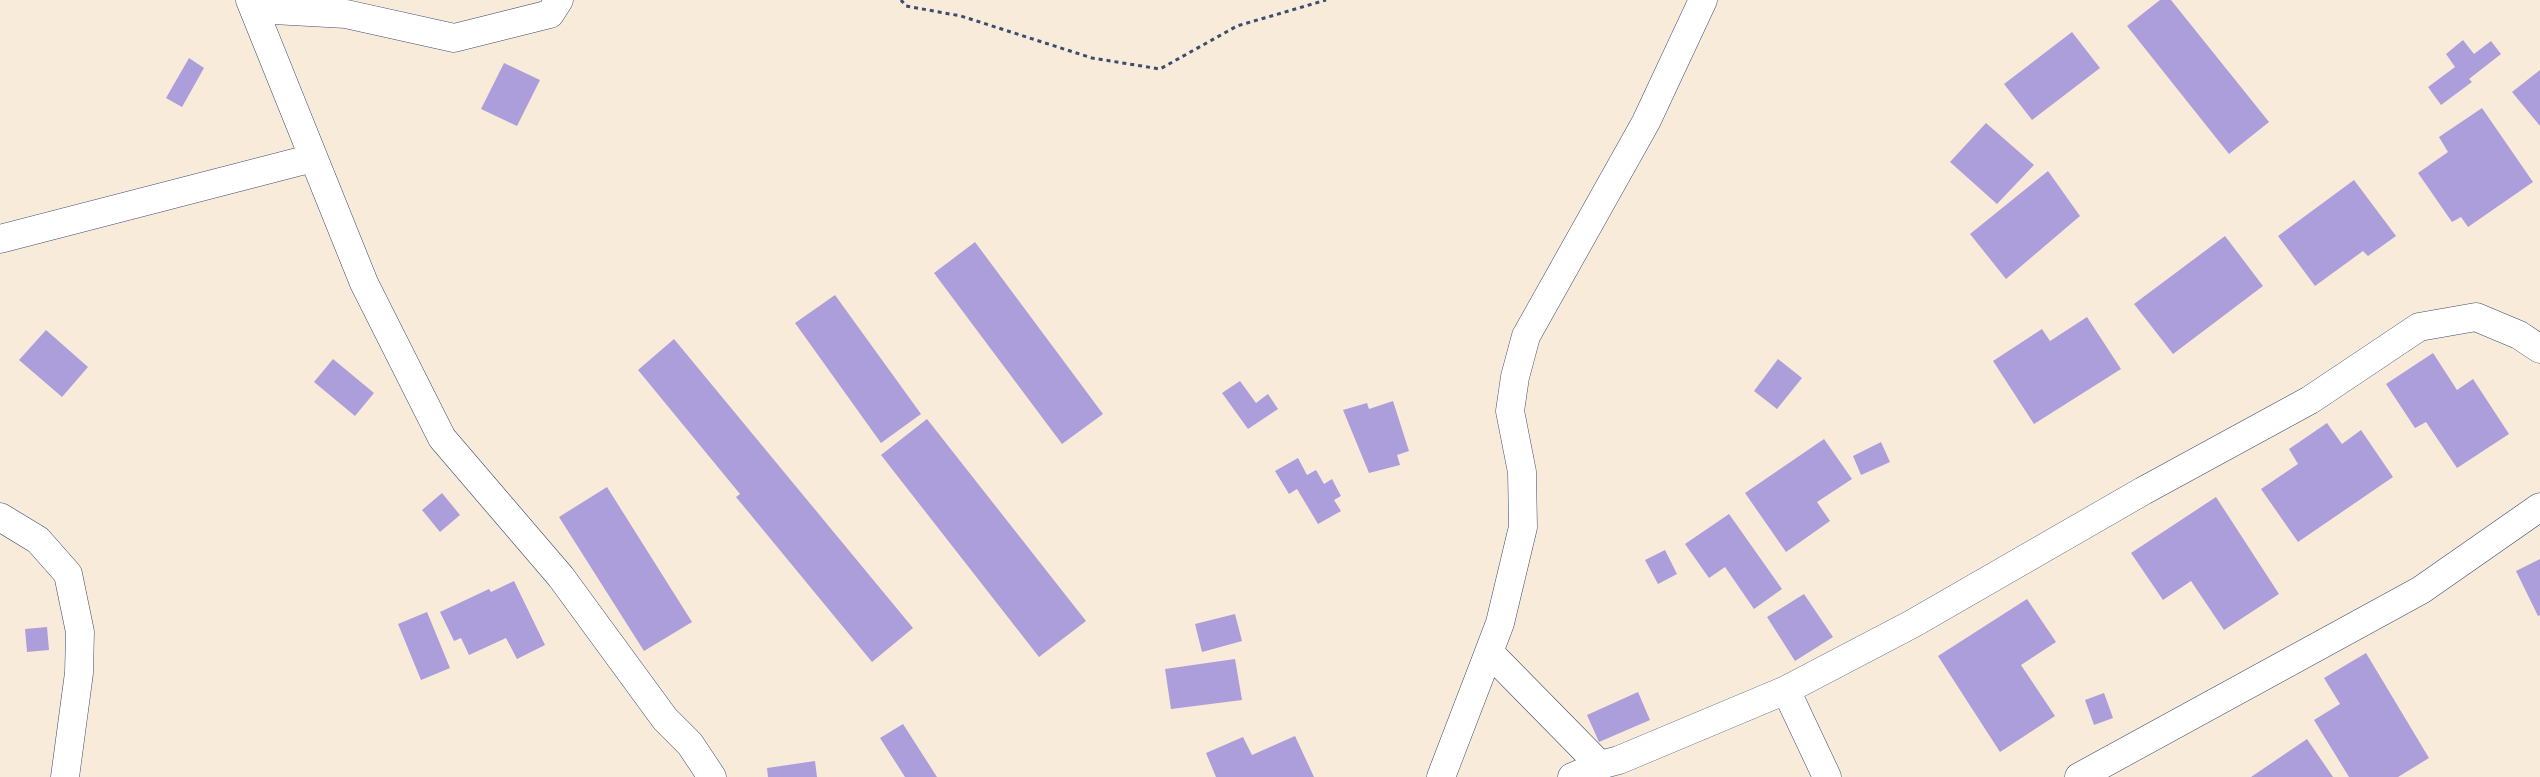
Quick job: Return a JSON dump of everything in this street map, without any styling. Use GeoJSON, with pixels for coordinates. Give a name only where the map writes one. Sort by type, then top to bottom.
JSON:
{"type":"FeatureCollection","features":[{"type":"Feature","properties":{"kind":"street"},"geometry":{"type":"LineString","coordinates":[[559,0],[550,14],[454,38],[346,14],[252,5],[364,283],[442,438],[561,577],[665,719],[690,744],[712,777]]}},
{"type":"Feature","properties":{"kind":"street"},"geometry":{"type":"LineString","coordinates":[[1441,777],[1500,622],[1523,527],[1522,472],[1510,411],[1515,377],[1526,336],[1646,122],[1702,0]]}},
{"type":"Feature","properties":{"kind":"street"},"geometry":{"type":"LineString","coordinates":[[0,239],[313,158]]}},
{"type":"Feature","properties":{"kind":"street"},"geometry":{"type":"LineString","coordinates":[[1572,777],[1600,765],[1619,760],[1786,690],[1912,624],[2142,491],[2310,400],[2420,327],[2476,317],[2519,335],[2540,349]]}},
{"type":"Feature","properties":{"kind":"street"},"geometry":{"type":"LineString","coordinates":[[2079,777],[2421,590],[2540,507]]}},
{"type":"Feature","properties":{"kind":"street"},"geometry":{"type":"LineString","coordinates":[[0,517],[38,540],[68,574],[80,640],[79,673],[65,777]]}},
{"type":"Feature","properties":{"kind":"street"},"geometry":{"type":"LineString","coordinates":[[1489,652],[1600,765]]}},
{"type":"Feature","properties":{"kind":"street"},"geometry":{"type":"LineString","coordinates":[[1786,690],[1827,777]]}},
{"type":"Feature","properties":{"kind":"path"},"geometry":{"type":"LineString","coordinates":[[901,0],[906,6],[961,16],[1092,58],[1160,69],[1237,26],[1326,0]]}},
{"type":"Feature","properties":{"kind":"building"},"geometry":{"type":"Polygon","coordinates":[[[2160,0],[2171,0],[2269,122],[2229,154],[2127,26],[2160,0]]]}},
{"type":"Feature","properties":{"kind":"building"},"geometry":{"type":"Polygon","coordinates":[[[2072,32],[2100,68],[2032,120],[2004,84],[2072,32]]]}},
{"type":"Feature","properties":{"kind":"building"},"geometry":{"type":"Polygon","coordinates":[[[2463,40],[2474,54],[2491,41],[2501,54],[2469,79],[2472,82],[2441,105],[2428,87],[2455,67],[2446,54],[2463,40]]]}},
{"type":"Feature","properties":{"kind":"building"},"geometry":{"type":"Polygon","coordinates":[[[189,58],[204,68],[182,107],[166,98],[189,58]]]}},
{"type":"Feature","properties":{"kind":"building"},"geometry":{"type":"Polygon","coordinates":[[[504,63],[540,80],[517,126],[481,109],[504,63]]]}},
{"type":"Feature","properties":{"kind":"building"},"geometry":{"type":"Polygon","coordinates":[[[2540,70],[2540,126],[2512,92],[2540,70]]]}},
{"type":"Feature","properties":{"kind":"building"},"geometry":{"type":"Polygon","coordinates":[[[2482,108],[2533,182],[2468,227],[2461,217],[2452,222],[2418,173],[2448,152],[2439,137],[2482,108]]]}},
{"type":"Feature","properties":{"kind":"building"},"geometry":{"type":"Polygon","coordinates":[[[1986,123],[2034,165],[1997,204],[1950,162],[1986,123]]]}},
{"type":"Feature","properties":{"kind":"building"},"geometry":{"type":"Polygon","coordinates":[[[2048,171],[2080,216],[2006,279],[1970,234],[2048,171]]]}},
{"type":"Feature","properties":{"kind":"building"},"geometry":{"type":"Polygon","coordinates":[[[2354,180],[2396,236],[2368,256],[2363,251],[2315,286],[2278,236],[2354,180]]]}},
{"type":"Feature","properties":{"kind":"building"},"geometry":{"type":"Polygon","coordinates":[[[2225,236],[2263,286],[2173,354],[2134,304],[2225,236]]]}},
{"type":"Feature","properties":{"kind":"building"},"geometry":{"type":"Polygon","coordinates":[[[975,242],[1103,414],[1062,444],[934,273],[975,242]]]}},
{"type":"Feature","properties":{"kind":"building"},"geometry":{"type":"Polygon","coordinates":[[[835,295],[921,414],[881,443],[795,323],[835,295]]]}},
{"type":"Feature","properties":{"kind":"building"},"geometry":{"type":"Polygon","coordinates":[[[2087,317],[2121,369],[2034,424],[1993,361],[2042,329],[2050,341],[2087,317]]]}},
{"type":"Feature","properties":{"kind":"building"},"geometry":{"type":"Polygon","coordinates":[[[46,330],[88,367],[62,397],[19,360],[46,330]]]}},
{"type":"Feature","properties":{"kind":"building"},"geometry":{"type":"Polygon","coordinates":[[[674,339],[913,628],[872,662],[736,497],[740,494],[638,370],[674,339]]]}},
{"type":"Feature","properties":{"kind":"building"},"geometry":{"type":"Polygon","coordinates":[[[2433,353],[2457,390],[2473,379],[2509,434],[2457,468],[2426,422],[2415,428],[2386,384],[2433,353]]]}},
{"type":"Feature","properties":{"kind":"building"},"geometry":{"type":"Polygon","coordinates":[[[333,359],[374,393],[355,416],[314,382],[333,359]]]}},
{"type":"Feature","properties":{"kind":"building"},"geometry":{"type":"Polygon","coordinates":[[[1778,359],[1802,378],[1777,409],[1754,391],[1778,359]]]}},
{"type":"Feature","properties":{"kind":"building"},"geometry":{"type":"Polygon","coordinates":[[[1240,381],[1256,403],[1268,394],[1278,409],[1248,429],[1222,393],[1240,381]]]}},
{"type":"Feature","properties":{"kind":"building"},"geometry":{"type":"Polygon","coordinates":[[[1393,401],[1409,451],[1397,455],[1400,465],[1369,473],[1343,410],[1367,403],[1369,409],[1393,401]]]}},
{"type":"Feature","properties":{"kind":"building"},"geometry":{"type":"Polygon","coordinates":[[[927,419],[1086,621],[1039,657],[881,455],[927,419]]]}},
{"type":"Feature","properties":{"kind":"building"},"geometry":{"type":"Polygon","coordinates":[[[2327,423],[2342,444],[2361,430],[2393,477],[2298,542],[2261,489],[2298,464],[2289,449],[2327,423]]]}},
{"type":"Feature","properties":{"kind":"building"},"geometry":{"type":"Polygon","coordinates":[[[1824,439],[1852,479],[1817,502],[1830,521],[1786,552],[1745,493],[1824,439]]]}},
{"type":"Feature","properties":{"kind":"building"},"geometry":{"type":"Polygon","coordinates":[[[1881,442],[1890,462],[1861,475],[1853,456],[1881,442]]]}},
{"type":"Feature","properties":{"kind":"building"},"geometry":{"type":"Polygon","coordinates":[[[1298,458],[1307,475],[1316,470],[1324,484],[1332,479],[1341,496],[1334,500],[1341,511],[1318,524],[1297,489],[1289,494],[1275,471],[1298,458]]]}},
{"type":"Feature","properties":{"kind":"building"},"geometry":{"type":"Polygon","coordinates":[[[607,487],[692,622],[644,651],[559,517],[607,487]]]}},
{"type":"Feature","properties":{"kind":"building"},"geometry":{"type":"Polygon","coordinates":[[[442,493],[460,515],[440,532],[422,510],[442,493]]]}},
{"type":"Feature","properties":{"kind":"building"},"geometry":{"type":"Polygon","coordinates":[[[2216,497],[2279,594],[2224,630],[2191,581],[2163,600],[2131,553],[2216,497]]]}},
{"type":"Feature","properties":{"kind":"building"},"geometry":{"type":"Polygon","coordinates":[[[1729,514],[1782,589],[1754,609],[1725,567],[1709,578],[1685,544],[1729,514]]]}},
{"type":"Feature","properties":{"kind":"building"},"geometry":{"type":"Polygon","coordinates":[[[1665,550],[1677,574],[1658,584],[1645,560],[1665,550]]]}},
{"type":"Feature","properties":{"kind":"building"},"geometry":{"type":"Polygon","coordinates":[[[2540,559],[2540,615],[2538,616],[2516,571],[2540,559]]]}},
{"type":"Feature","properties":{"kind":"building"},"geometry":{"type":"Polygon","coordinates":[[[514,581],[545,645],[517,659],[506,638],[469,655],[461,638],[454,641],[440,612],[489,589],[491,592],[514,581]]]}},
{"type":"Feature","properties":{"kind":"building"},"geometry":{"type":"Polygon","coordinates":[[[1804,594],[1833,637],[1795,661],[1767,617],[1804,594]]]}},
{"type":"Feature","properties":{"kind":"building"},"geometry":{"type":"Polygon","coordinates":[[[2027,599],[2056,642],[2021,665],[2055,716],[2000,752],[1938,656],[2027,599]]]}},
{"type":"Feature","properties":{"kind":"building"},"geometry":{"type":"Polygon","coordinates":[[[427,612],[450,668],[421,680],[398,624],[427,612]]]}},
{"type":"Feature","properties":{"kind":"building"},"geometry":{"type":"Polygon","coordinates":[[[1235,614],[1242,641],[1202,652],[1195,624],[1235,614]]]}},
{"type":"Feature","properties":{"kind":"building"},"geometry":{"type":"Polygon","coordinates":[[[47,627],[49,650],[27,652],[25,629],[47,627]]]}},
{"type":"Feature","properties":{"kind":"building"},"geometry":{"type":"Polygon","coordinates":[[[2366,653],[2429,758],[2398,777],[2349,777],[2314,720],[2340,704],[2324,678],[2366,653]]]}},
{"type":"Feature","properties":{"kind":"building"},"geometry":{"type":"Polygon","coordinates":[[[1235,659],[1242,700],[1171,709],[1165,669],[1235,659]]]}},
{"type":"Feature","properties":{"kind":"building"},"geometry":{"type":"Polygon","coordinates":[[[1638,692],[1650,720],[1599,742],[1587,715],[1638,692]]]}},
{"type":"Feature","properties":{"kind":"building"},"geometry":{"type":"Polygon","coordinates":[[[2104,693],[2113,718],[2094,725],[2085,700],[2104,693]]]}},
{"type":"Feature","properties":{"kind":"building"},"geometry":{"type":"Polygon","coordinates":[[[903,724],[937,777],[905,777],[880,738],[903,724]]]}},
{"type":"Feature","properties":{"kind":"building"},"geometry":{"type":"Polygon","coordinates":[[[1295,736],[1314,777],[1216,777],[1206,753],[1243,737],[1252,755],[1295,736]]]}},
{"type":"Feature","properties":{"kind":"building"},"geometry":{"type":"Polygon","coordinates":[[[2307,739],[2333,777],[2251,777],[2307,739]]]}},
{"type":"Feature","properties":{"kind":"building"},"geometry":{"type":"Polygon","coordinates":[[[815,761],[817,777],[768,777],[767,768],[815,761]]]}}]}
